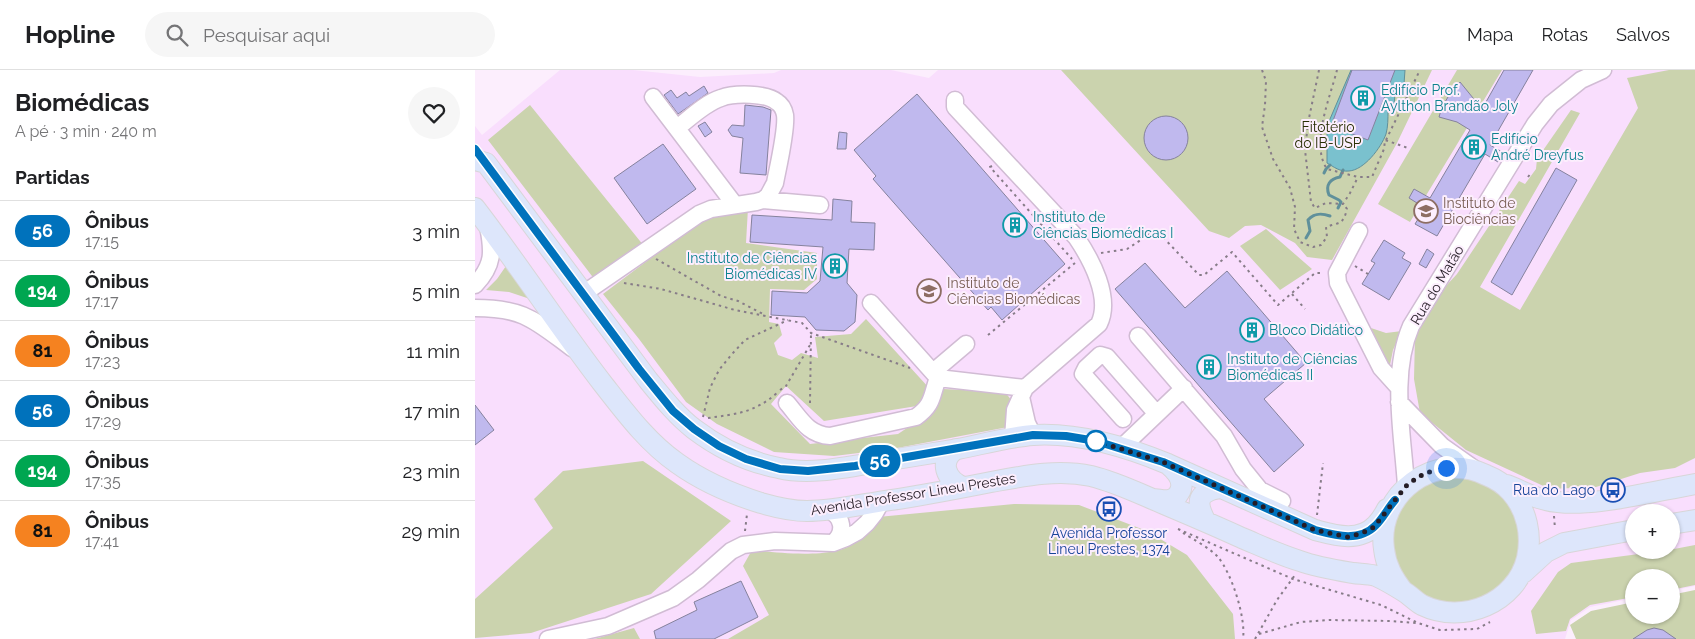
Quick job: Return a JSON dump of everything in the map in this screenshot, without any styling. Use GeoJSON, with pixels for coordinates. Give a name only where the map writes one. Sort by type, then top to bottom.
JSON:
{"type":"FeatureCollection","features":[{"type":"Feature","properties":{"kind":"main road"},"geometry":{"type":"LineString","coordinates":[[479,158],[673,411],[694,429],[719,446],[746,459],[780,469],[808,471],[855,466],[1033,435],[1081,438],[1121,448],[1168,464],[1315,530],[1348,537],[1374,527],[1400,493],[1418,477],[1439,469],[1461,467],[1476,470],[1532,496],[1553,502],[1583,502],[1691,483]]}},
{"type":"Feature","properties":{"kind":"main road","name":"Avenida Professor Lineu Prestes"},"geometry":{"type":"LineString","coordinates":[[475,208],[580,354],[633,422],[655,445],[686,468],[724,489],[749,499],[804,512],[881,502],[1035,474],[1062,473],[1098,478],[1206,522],[1298,570],[1375,576],[1403,591]]}},
{"type":"Feature","properties":{"kind":"main road"},"geometry":{"type":"LineString","coordinates":[[956,449],[951,452],[946,460],[945,468],[953,482],[963,487]]}},
{"type":"Feature","properties":{"kind":"main road"},"geometry":{"type":"LineString","coordinates":[[921,454],[933,462],[937,470],[935,486],[927,494]]}},
{"type":"Feature","properties":{"kind":"main road"},"geometry":{"type":"LineString","coordinates":[[1151,498],[1170,500],[1177,496],[1181,490],[1182,483],[1179,476],[1168,464]]}},
{"type":"Feature","properties":{"kind":"main road"},"geometry":{"type":"LineString","coordinates":[[1499,481],[1510,491],[1526,517],[1529,532],[1529,548],[1520,576]]}},
{"type":"Feature","properties":{"kind":"main road"},"geometry":{"type":"LineString","coordinates":[[1206,522],[1200,511],[1199,501],[1205,493],[1220,488]]}},
{"type":"Feature","properties":{"kind":"main road"},"geometry":{"type":"LineString","coordinates":[[1400,493],[1387,514],[1383,530],[1383,547],[1390,570],[1393,578],[1403,591],[1421,604],[1443,612],[1465,612],[1487,606],[1506,594],[1520,576],[1546,552],[1557,546],[1585,538],[1625,531]]}},
{"type":"Feature","properties":{"kind":"main road"},"geometry":{"type":"LineString","coordinates":[[1680,522],[1695,520]]}},
{"type":"Feature","properties":{"kind":"street","name":"Rua do Matão"},"geometry":{"type":"LineString","coordinates":[[1400,493],[1399,395],[1402,351],[1411,326],[1535,124],[1551,104],[1581,80],[1603,70]]}},
{"type":"Feature","properties":{"kind":"street"},"geometry":{"type":"LineString","coordinates":[[677,128],[711,103],[721,98],[734,95],[755,96],[779,102],[783,108],[785,122],[778,166],[775,183],[768,196],[763,200]]}},
{"type":"Feature","properties":{"kind":"street"},"geometry":{"type":"LineString","coordinates":[[653,97],[735,205]]}},
{"type":"Feature","properties":{"kind":"street"},"geometry":{"type":"LineString","coordinates":[[955,100],[955,107],[1076,238],[1088,256],[1103,299],[1103,315],[1094,329],[1023,393],[1013,420],[1013,438]]}},
{"type":"Feature","properties":{"kind":"street"},"geometry":{"type":"LineString","coordinates":[[583,294],[699,214],[711,209],[763,200],[820,205]]}},
{"type":"Feature","properties":{"kind":"street"},"geometry":{"type":"LineString","coordinates":[[475,285],[486,272],[491,258],[491,242],[487,224]]}},
{"type":"Feature","properties":{"kind":"street"},"geometry":{"type":"LineString","coordinates":[[1359,232],[1337,273],[1338,283],[1381,368],[1399,395],[1442,446],[1476,470]]}},
{"type":"Feature","properties":{"kind":"street"},"geometry":{"type":"LineString","coordinates":[[871,303],[936,375],[1023,393]]}},
{"type":"Feature","properties":{"kind":"street"},"geometry":{"type":"LineString","coordinates":[[475,308],[502,309],[527,316],[538,322],[580,354]]}},
{"type":"Feature","properties":{"kind":"street"},"geometry":{"type":"LineString","coordinates":[[1138,336],[1224,436],[1243,469],[1260,490],[1282,501]]}},
{"type":"Feature","properties":{"kind":"street"},"geometry":{"type":"LineString","coordinates":[[787,403],[811,431],[830,436],[916,417],[925,411],[930,404],[936,375],[966,344]]}},
{"type":"Feature","properties":{"kind":"street"},"geometry":{"type":"LineString","coordinates":[[1123,418],[1083,374],[1086,368],[1100,355],[1107,357],[1156,413]]}},
{"type":"Feature","properties":{"kind":"street"},"geometry":{"type":"LineString","coordinates":[[1121,448],[1184,388]]}},
{"type":"Feature","properties":{"kind":"street"},"geometry":{"type":"LineString","coordinates":[[1023,393],[1025,415],[1033,435]]}},
{"type":"Feature","properties":{"kind":"street"},"geometry":{"type":"LineString","coordinates":[[548,639],[608,626],[673,598],[698,580],[731,551],[743,545],[775,542],[833,543],[857,532],[867,523],[881,502]]}},
{"type":"Feature","properties":{"kind":"street"},"geometry":{"type":"LineString","coordinates":[[828,510],[837,515],[842,526],[841,533],[833,543]]}},
{"type":"Feature","properties":{"kind":"path"},"geometry":{"type":"LineString","coordinates":[[1262,70],[1266,81],[1262,127],[1273,159],[1290,188],[1295,207],[1294,229],[1300,242],[1313,247],[1321,246],[1327,237],[1326,227],[1341,223],[1344,219],[1347,209],[1343,203]]}},
{"type":"Feature","properties":{"kind":"path"},"geometry":{"type":"LineString","coordinates":[[1319,70],[1308,123],[1305,150],[1311,202],[1315,208],[1326,203],[1343,203],[1351,193],[1358,177]]}},
{"type":"Feature","properties":{"kind":"path"},"geometry":{"type":"LineString","coordinates":[[1337,70],[1320,134],[1321,161],[1327,170],[1358,177],[1373,176],[1384,149],[1385,140],[1420,70]]}},
{"type":"Feature","properties":{"kind":"path"},"geometry":{"type":"LineString","coordinates":[[1385,140],[1408,148]]}},
{"type":"Feature","properties":{"kind":"path"},"geometry":{"type":"LineString","coordinates":[[988,335],[1075,262],[990,168],[1002,157]]}},
{"type":"Feature","properties":{"kind":"path"},"geometry":{"type":"LineString","coordinates":[[1528,177],[1531,173]]}},
{"type":"Feature","properties":{"kind":"path"},"geometry":{"type":"LineString","coordinates":[[1088,256],[1127,249],[1156,230],[1199,274],[1204,275],[1231,252],[1278,305],[1315,273]]}},
{"type":"Feature","properties":{"kind":"path"},"geometry":{"type":"LineString","coordinates":[[644,253],[721,296],[738,301],[765,316]]}},
{"type":"Feature","properties":{"kind":"path"},"geometry":{"type":"LineString","coordinates":[[605,279],[661,289],[735,310],[802,323],[811,333],[912,368]]}},
{"type":"Feature","properties":{"kind":"path"},"geometry":{"type":"LineString","coordinates":[[1291,293],[1305,309]]}},
{"type":"Feature","properties":{"kind":"path"},"geometry":{"type":"LineString","coordinates":[[788,320],[745,340],[719,370],[710,388],[702,419],[740,413],[763,405],[786,386],[811,345]]}},
{"type":"Feature","properties":{"kind":"path"},"geometry":{"type":"LineString","coordinates":[[810,403],[811,333]]}},
{"type":"Feature","properties":{"kind":"path"},"geometry":{"type":"LineString","coordinates":[[1315,530],[1323,463]]}},
{"type":"Feature","properties":{"kind":"path"},"geometry":{"type":"LineString","coordinates":[[743,545],[749,499]]}},
{"type":"Feature","properties":{"kind":"path"},"geometry":{"type":"LineString","coordinates":[[1553,502],[1557,546]]}},
{"type":"Feature","properties":{"kind":"path"},"geometry":{"type":"LineString","coordinates":[[1243,639],[1245,628],[1228,573],[1218,557],[1178,529],[1298,570],[1277,600],[1255,639]]}},
{"type":"Feature","properties":{"kind":"path"},"geometry":{"type":"LineString","coordinates":[[1259,634],[1301,622],[1329,620],[1391,620],[1419,623]]}},
{"type":"Feature","properties":{"kind":"shaded area"},"geometry":{"type":"Polygon","coordinates":[[[560,70],[633,70],[700,77],[774,73],[781,70],[891,70],[929,78],[938,70],[1695,70],[1695,586],[1680,589],[1680,569],[1625,569],[1625,600],[1590,607],[1571,620],[1565,639],[475,639],[475,126],[482,135],[560,70]]]}},
{"type":"Feature","properties":{"kind":"green space","name":"Fitotério do IB-USP"},"geometry":{"type":"Polygon","coordinates":[[[1061,70],[1432,70],[1397,143],[1332,260],[1307,257],[1295,243],[1261,225],[1245,226],[1229,238],[1209,231],[1061,70]]]}},
{"type":"Feature","properties":{"kind":"green space"},"geometry":{"type":"Polygon","coordinates":[[[1457,70],[1502,70],[1410,222],[1378,204],[1457,70]]]}},
{"type":"Feature","properties":{"kind":"green space"},"geometry":{"type":"Polygon","coordinates":[[[1669,70],[1695,70],[1695,458],[1675,468],[1640,473],[1596,487],[1550,489],[1466,450],[1420,413],[1414,379],[1415,337],[1432,301],[1457,274],[1519,181],[1525,184],[1536,169],[1537,159],[1571,110],[1580,113],[1480,287],[1520,310],[1638,108],[1627,78],[1669,70]]]}},
{"type":"Feature","properties":{"kind":"green space"},"geometry":{"type":"Polygon","coordinates":[[[530,105],[644,246],[595,280],[488,140],[530,105]]]}},
{"type":"Feature","properties":{"kind":"green space"},"geometry":{"type":"Polygon","coordinates":[[[748,208],[746,243],[817,253],[817,279],[804,290],[770,289],[769,322],[779,324],[782,335],[774,343],[778,355],[792,360],[801,353],[818,358],[815,337],[851,334],[866,319],[930,389],[923,405],[824,421],[786,386],[771,404],[810,444],[898,434],[934,410],[943,389],[1005,392],[1012,401],[1008,427],[892,449],[834,456],[774,452],[717,424],[686,402],[603,294],[708,215],[748,208]]]}},
{"type":"Feature","properties":{"kind":"green space"},"geometry":{"type":"Polygon","coordinates":[[[1266,229],[1312,269],[1280,290],[1240,246],[1266,229]]]}},
{"type":"Feature","properties":{"kind":"green space"},"geometry":{"type":"Polygon","coordinates":[[[506,266],[530,299],[509,292],[486,290],[506,266]]]}},
{"type":"Feature","properties":{"kind":"green space"},"geometry":{"type":"Polygon","coordinates":[[[1371,328],[1386,333],[1402,331],[1393,350],[1389,370],[1371,328]]]}},
{"type":"Feature","properties":{"kind":"green space"},"geometry":{"type":"Polygon","coordinates":[[[643,461],[731,521],[651,594],[531,633],[475,638],[475,599],[553,528],[534,499],[563,471],[643,461]]]}},
{"type":"Feature","properties":{"kind":"green space"},"geometry":{"type":"Polygon","coordinates":[[[1455,475],[1480,480],[1501,494],[1515,515],[1520,540],[1515,565],[1501,586],[1480,600],[1455,605],[1430,600],[1409,586],[1395,565],[1390,540],[1395,515],[1409,494],[1430,480],[1455,475]]]}},
{"type":"Feature","properties":{"kind":"green space"},"geometry":{"type":"Polygon","coordinates":[[[1014,504],[1079,505],[1147,531],[1187,555],[1233,614],[1235,639],[728,639],[769,615],[743,566],[752,550],[807,554],[836,551],[848,547],[857,541],[878,517],[1014,504]]]}},
{"type":"Feature","properties":{"kind":"green space"},"geometry":{"type":"Polygon","coordinates":[[[1695,545],[1695,585],[1680,588],[1680,569],[1625,569],[1625,599],[1590,605],[1570,619],[1566,631],[1536,634],[1531,611],[1558,572],[1571,563],[1625,556],[1625,559],[1680,559],[1680,548],[1695,545]]]}},
{"type":"Feature","properties":{"kind":"green space"},"geometry":{"type":"Polygon","coordinates":[[[1695,590],[1695,639],[1576,639],[1570,625],[1591,611],[1625,604],[1625,624],[1680,624],[1680,593],[1695,590]]]}},
{"type":"Feature","properties":{"kind":"green space"},"geometry":{"type":"Polygon","coordinates":[[[634,628],[640,639],[594,639],[598,638],[634,628]]]}},
{"type":"Feature","properties":{"kind":"water"},"geometry":{"type":"Polygon","coordinates":[[[1351,70],[1405,70],[1404,84],[1395,94],[1394,106],[1388,111],[1387,131],[1384,140],[1366,163],[1355,170],[1343,171],[1327,163],[1327,126],[1351,70]]]}},
{"type":"Feature","properties":{"kind":"building","name":"Edifício Prof. Aylthon Brandão Joly"},"geometry":{"type":"Polygon","coordinates":[[[1352,70],[1395,70],[1368,140],[1331,126],[1352,70]]]}},
{"type":"Feature","properties":{"kind":"building","name":"Edifício André Dreyfus"},"geometry":{"type":"Polygon","coordinates":[[[1504,70],[1533,70],[1490,145],[1504,153],[1498,162],[1485,154],[1437,236],[1415,224],[1425,208],[1409,198],[1414,189],[1430,198],[1470,130],[1457,122],[1439,117],[1442,107],[1460,82],[1482,109],[1504,70]]]}},
{"type":"Feature","properties":{"kind":"building"},"geometry":{"type":"Polygon","coordinates":[[[704,86],[708,93],[678,114],[664,95],[671,90],[677,98],[686,92],[689,96],[704,86]]]}},
{"type":"Feature","properties":{"kind":"building"},"geometry":{"type":"Polygon","coordinates":[[[917,94],[1065,264],[1002,320],[991,307],[988,310],[873,179],[876,176],[854,150],[917,94]]]}},
{"type":"Feature","properties":{"kind":"building"},"geometry":{"type":"Polygon","coordinates":[[[745,105],[771,110],[766,175],[740,173],[743,138],[732,136],[728,130],[732,125],[744,126],[745,105]]]}},
{"type":"Feature","properties":{"kind":"building"},"geometry":{"type":"Polygon","coordinates":[[[1162,116],[1170,116],[1182,122],[1188,138],[1182,154],[1170,160],[1162,160],[1150,154],[1144,142],[1144,134],[1150,122],[1162,116]]]}},
{"type":"Feature","properties":{"kind":"building"},"geometry":{"type":"Polygon","coordinates":[[[705,122],[712,132],[705,137],[698,126],[705,122]]]}},
{"type":"Feature","properties":{"kind":"building"},"geometry":{"type":"Polygon","coordinates":[[[839,132],[847,133],[846,149],[837,149],[839,132]]]}},
{"type":"Feature","properties":{"kind":"building"},"geometry":{"type":"Polygon","coordinates":[[[663,144],[696,189],[647,224],[614,178],[663,144]]]}},
{"type":"Feature","properties":{"kind":"building"},"geometry":{"type":"Polygon","coordinates":[[[1556,168],[1577,180],[1512,295],[1491,282],[1556,168]]]}},
{"type":"Feature","properties":{"kind":"building","name":"Instituto de Ciências Biomédicas IV"},"geometry":{"type":"Polygon","coordinates":[[[833,199],[852,201],[851,222],[875,223],[874,250],[849,249],[847,283],[857,295],[855,322],[844,331],[816,330],[805,317],[771,315],[772,291],[807,293],[820,281],[823,247],[750,242],[752,215],[832,220],[833,199]]]}},
{"type":"Feature","properties":{"kind":"building"},"geometry":{"type":"Polygon","coordinates":[[[1384,240],[1405,253],[1402,258],[1411,263],[1389,300],[1362,284],[1375,263],[1371,261],[1384,240]]]}},
{"type":"Feature","properties":{"kind":"building"},"geometry":{"type":"Polygon","coordinates":[[[1427,249],[1434,254],[1426,268],[1419,264],[1427,249]]]}},
{"type":"Feature","properties":{"kind":"building"},"geometry":{"type":"Polygon","coordinates":[[[1145,263],[1185,308],[1227,271],[1306,363],[1264,399],[1304,445],[1274,472],[1115,289],[1145,263]]]}},
{"type":"Feature","properties":{"kind":"building"},"geometry":{"type":"Polygon","coordinates":[[[475,405],[494,430],[475,445],[475,405]]]}},
{"type":"Feature","properties":{"kind":"building"},"geometry":{"type":"Polygon","coordinates":[[[741,581],[758,617],[714,639],[656,639],[654,631],[697,610],[694,602],[741,581]]]}},
{"type":"Feature","properties":{"kind":"building"},"geometry":{"type":"Polygon","coordinates":[[[1654,628],[1663,630],[1676,639],[1633,639],[1654,628]]]}},
{"type":"Feature","properties":{"kind":"waterway"},"geometry":{"type":"LineString","coordinates":[[1324,173],[1330,165]]}},
{"type":"Feature","properties":{"kind":"waterway"},"geometry":{"type":"LineString","coordinates":[[1338,208],[1341,202],[1329,195],[1328,185],[1333,179],[1340,177],[1343,170]]}},
{"type":"Feature","properties":{"kind":"waterway"},"geometry":{"type":"LineString","coordinates":[[1306,238],[1310,231],[1308,220],[1310,218],[1318,214],[1330,216]]}},
{"type":"Feature","properties":{"kind":"bus line","name":"56"},"geometry":{"type":"LineString","coordinates":[[475,149],[639,369],[673,411],[694,429],[719,446],[746,459],[780,469],[808,471],[855,466],[1033,435],[1066,436],[1096,441],[1144,455],[1315,530],[1336,535],[1348,537],[1374,527],[1395,500]]}},
{"type":"Feature","properties":{"kind":"place","name":"Edifício Prof. Aylthon Brandão Joly"},"geometry":{"type":"Point","coordinates":[1363,98]}},
{"type":"Feature","properties":{"kind":"place","name":"Edifício André Dreyfus"},"geometry":{"type":"Point","coordinates":[1474,147]}},
{"type":"Feature","properties":{"kind":"place","name":"Instituto de Biociências"},"geometry":{"type":"Point","coordinates":[1426,211]}},
{"type":"Feature","properties":{"kind":"place","name":"Instituto de Ciências Biomédicas I"},"geometry":{"type":"Point","coordinates":[1015,225]}},
{"type":"Feature","properties":{"kind":"place","name":"Instituto de Ciências Biomédicas IV"},"geometry":{"type":"Point","coordinates":[835,266]}},
{"type":"Feature","properties":{"kind":"place","name":"Instituto de Ciências Biomédicas"},"geometry":{"type":"Point","coordinates":[929,291]}},
{"type":"Feature","properties":{"kind":"place","name":"Bloco Didático"},"geometry":{"type":"Point","coordinates":[1252,330]}},
{"type":"Feature","properties":{"kind":"place","name":"Instituto de Ciências Biomédicas II"},"geometry":{"type":"Point","coordinates":[1209,367]}},
{"type":"Feature","properties":{"kind":"place","name":"Rua do Lago"},"geometry":{"type":"Point","coordinates":[1613,490]}},
{"type":"Feature","properties":{"kind":"place","name":"Avenida Professor Lineu Prestes, 1374"},"geometry":{"type":"Point","coordinates":[1109,509]}},
{"type":"Feature","properties":{"kind":"route"},"geometry":{"type":"LineString","coordinates":[[1096,441],[1163,462],[1315,530],[1348,537],[1374,527],[1406,486],[1418,477],[1446,468]]}}]}
